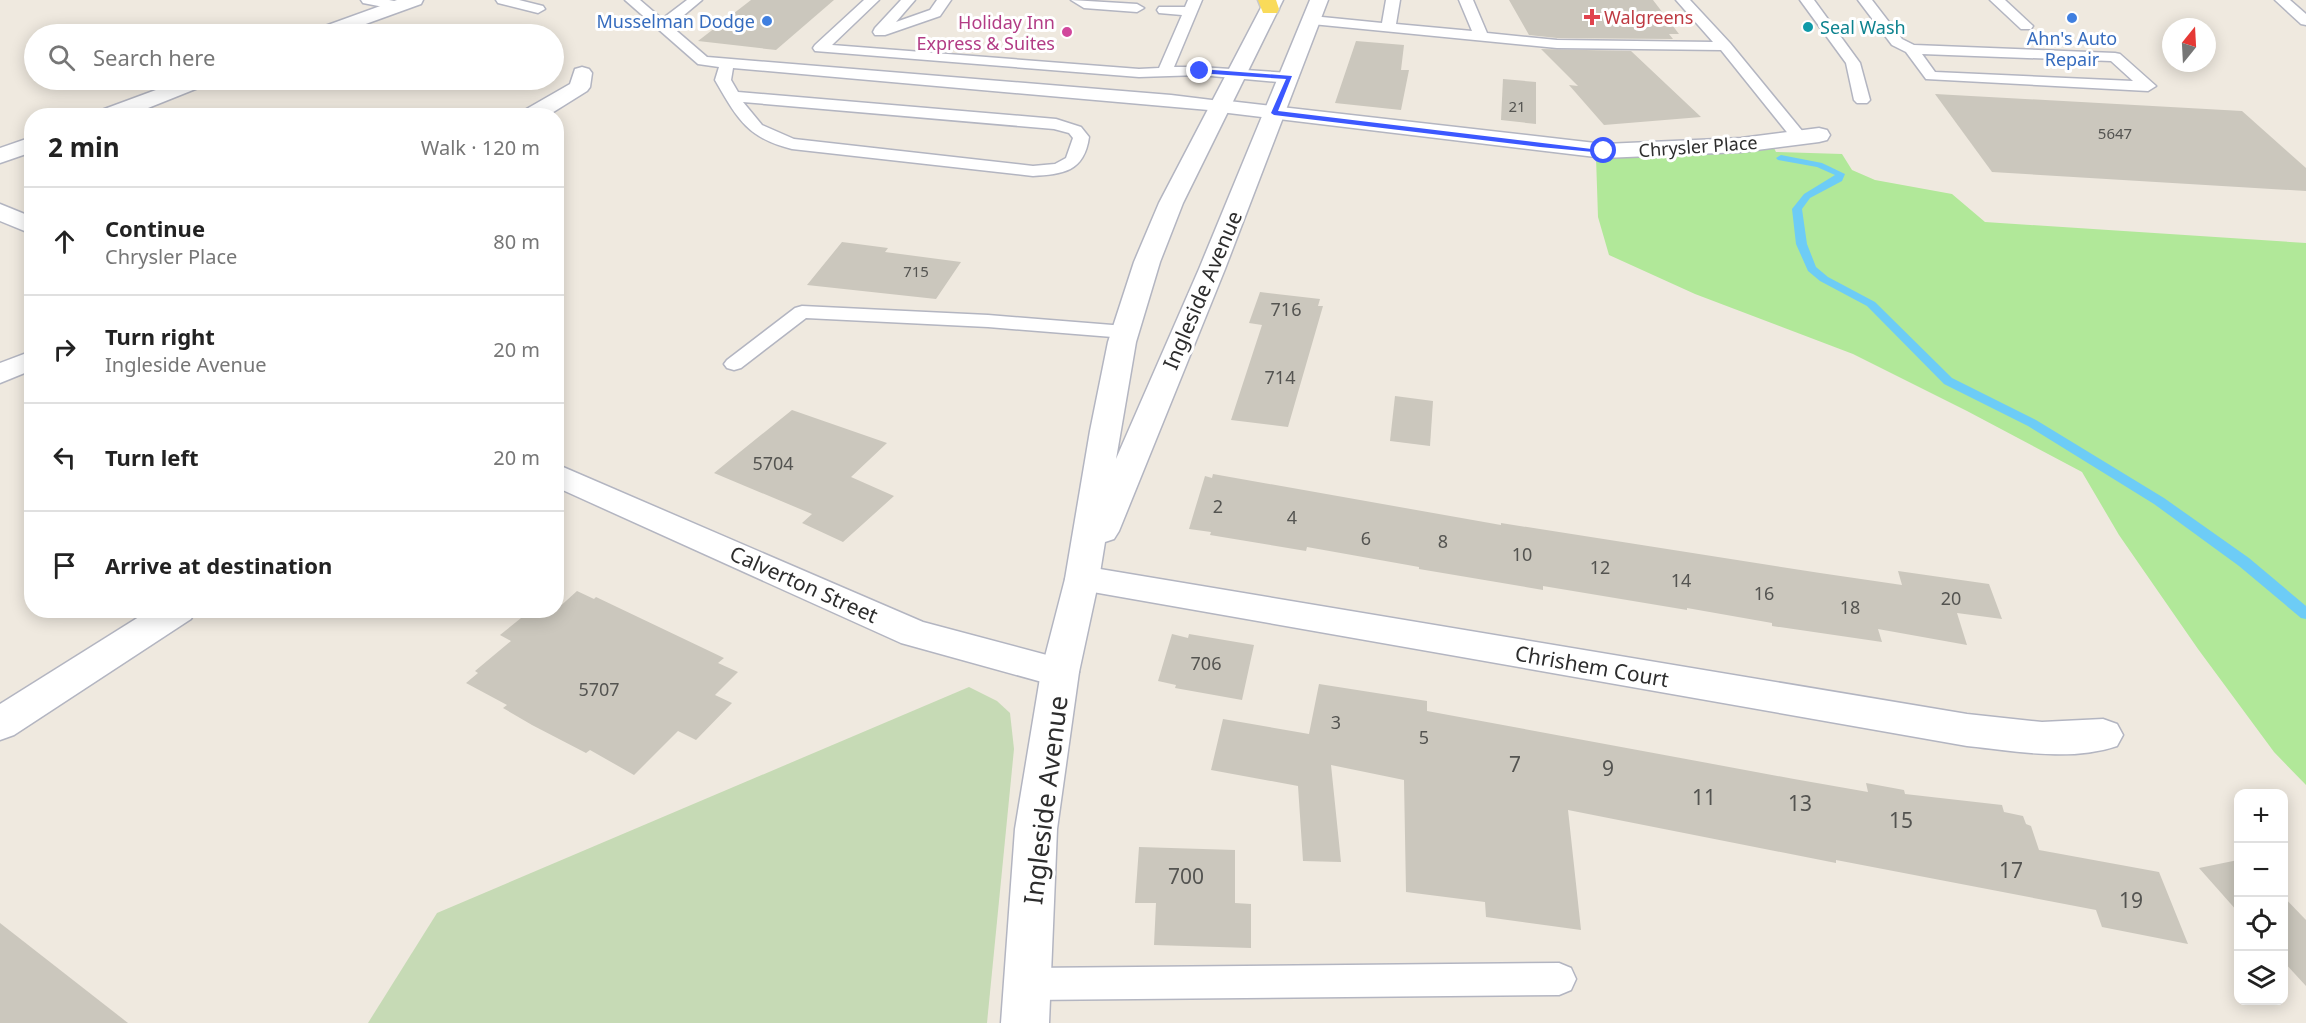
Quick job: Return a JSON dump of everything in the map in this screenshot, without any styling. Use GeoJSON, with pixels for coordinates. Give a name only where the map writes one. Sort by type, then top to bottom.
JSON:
{"type":"FeatureCollection","features":[{"type":"Feature","properties":{"kind":"main road"},"geometry":{"type":"LineString","coordinates":[[349,24],[407,3]]}},
{"type":"Feature","properties":{"kind":"main road","name":"Ingleside Avenue"},"geometry":{"type":"LineString","coordinates":[[1027,1004],[1036,829],[1060,672],[1082,579],[1105,431],[1125,332],[1147,262],[1171,203],[1238,73],[1270,3]]}},
{"type":"Feature","properties":{"kind":"main road","name":"Ingleside Avenue"},"geometry":{"type":"LineString","coordinates":[[1082,579],[1212,269],[1316,10]]}},
{"type":"Feature","properties":{"kind":"main road"},"geometry":{"type":"LineString","coordinates":[[545,108],[580,87],[582,73]]}},
{"type":"Feature","properties":{"kind":"main road"},"geometry":{"type":"LineString","coordinates":[[128,108],[175,90]]}},
{"type":"Feature","properties":{"kind":"main road","name":"Chrysler Place"},"geometry":{"type":"LineString","coordinates":[[1220,106],[1604,151],[1698,148],[1809,137]]}},
{"type":"Feature","properties":{"kind":"main road"},"geometry":{"type":"LineString","coordinates":[[0,156],[24,147]]}},
{"type":"Feature","properties":{"kind":"main road"},"geometry":{"type":"LineString","coordinates":[[0,211],[24,223]]}},
{"type":"Feature","properties":{"kind":"main road"},"geometry":{"type":"LineString","coordinates":[[0,374],[24,363]]}},
{"type":"Feature","properties":{"kind":"main road","name":"Calverton Street"},"geometry":{"type":"LineString","coordinates":[[564,478],[914,633],[1060,672]]}},
{"type":"Feature","properties":{"kind":"main road","name":"Chrishem Court"},"geometry":{"type":"LineString","coordinates":[[1082,579],[1966,730],[2042,738],[2103,735]]}},
{"type":"Feature","properties":{"kind":"main road"},"geometry":{"type":"LineString","coordinates":[[0,724],[166,618]]}},
{"type":"Feature","properties":{"kind":"lane"},"geometry":{"type":"LineString","coordinates":[[368,0],[407,3]]}},
{"type":"Feature","properties":{"kind":"lane"},"geometry":{"type":"LineString","coordinates":[[503,0],[538,9]]}},
{"type":"Feature","properties":{"kind":"lane"},"geometry":{"type":"LineString","coordinates":[[632,0],[703,61],[1220,106]]}},
{"type":"Feature","properties":{"kind":"lane"},"geometry":{"type":"LineString","coordinates":[[662,26],[695,0]]}},
{"type":"Feature","properties":{"kind":"lane"},"geometry":{"type":"LineString","coordinates":[[872,0],[820,48],[1139,73],[1238,73],[1290,78]]}},
{"type":"Feature","properties":{"kind":"lane"},"geometry":{"type":"LineString","coordinates":[[863,51],[908,0]]}},
{"type":"Feature","properties":{"kind":"lane"},"geometry":{"type":"LineString","coordinates":[[880,32],[935,13],[944,0]]}},
{"type":"Feature","properties":{"kind":"lane"},"geometry":{"type":"LineString","coordinates":[[1078,0],[1084,3],[1137,8]]}},
{"type":"Feature","properties":{"kind":"lane"},"geometry":{"type":"LineString","coordinates":[[1388,27],[1393,0]]}},
{"type":"Feature","properties":{"kind":"lane"},"geometry":{"type":"LineString","coordinates":[[1466,0],[1481,36]]}},
{"type":"Feature","properties":{"kind":"lane"},"geometry":{"type":"LineString","coordinates":[[1683,0],[1809,137]]}},
{"type":"Feature","properties":{"kind":"lane"},"geometry":{"type":"LineString","coordinates":[[1807,0],[1853,63],[1862,100]]}},
{"type":"Feature","properties":{"kind":"lane"},"geometry":{"type":"LineString","coordinates":[[1865,0],[1897,42],[1911,49],[2115,57],[2148,86],[1931,76],[1911,49]]}},
{"type":"Feature","properties":{"kind":"lane"},"geometry":{"type":"LineString","coordinates":[[1997,0],[2026,26]]}},
{"type":"Feature","properties":{"kind":"lane"},"geometry":{"type":"LineString","coordinates":[[2282,0],[2306,21]]}},
{"type":"Feature","properties":{"kind":"lane"},"geometry":{"type":"LineString","coordinates":[[1164,72],[1193,6]]}},
{"type":"Feature","properties":{"kind":"lane"},"geometry":{"type":"LineString","coordinates":[[1164,10],[1193,6]]}},
{"type":"Feature","properties":{"kind":"lane"},"geometry":{"type":"LineString","coordinates":[[1316,10],[1388,27],[1557,44],[1725,46]]}},
{"type":"Feature","properties":{"kind":"lane"},"geometry":{"type":"LineString","coordinates":[[727,63],[723,80],[743,118],[768,137],[792,144],[1033,171],[1058,169],[1073,162],[1081,147],[1081,137],[1074,130],[1056,124],[733,96]]}},
{"type":"Feature","properties":{"kind":"lane"},"geometry":{"type":"LineString","coordinates":[[734,364],[802,312],[988,321],[1125,332]]}},
{"type":"Feature","properties":{"kind":"lane"},"geometry":{"type":"LineString","coordinates":[[1027,1004],[1559,979]]}},
{"type":"Feature","properties":{"kind":"green space"},"geometry":{"type":"Polygon","coordinates":[[[1774,148],[1776,152],[1842,154],[1852,170],[1875,180],[1952,194],[1985,222],[2306,243],[2306,785],[2274,752],[2198,649],[2119,535],[2082,472],[1853,354],[1695,294],[1609,255],[1598,217],[1596,157],[1774,148]]]}},
{"type":"Feature","properties":{"kind":"green space"},"geometry":{"type":"Polygon","coordinates":[[[969,687],[997,701],[1010,713],[1014,749],[987,1023],[368,1023],[437,913],[969,687]]]}},
{"type":"Feature","properties":{"kind":"building","name":"Musselman Dodge"},"geometry":{"type":"Polygon","coordinates":[[[751,0],[834,0],[776,50],[698,41],[751,0]]]}},
{"type":"Feature","properties":{"kind":"building","name":"Walgreens"},"geometry":{"type":"Polygon","coordinates":[[[1509,0],[1653,0],[1679,34],[1669,34],[1673,39],[1557,38],[1529,35],[1509,0]]]}},
{"type":"Feature","properties":{"kind":"building"},"geometry":{"type":"Polygon","coordinates":[[[1356,41],[1404,45],[1401,70],[1409,70],[1401,110],[1335,103],[1356,41]]]}},
{"type":"Feature","properties":{"kind":"building"},"geometry":{"type":"Polygon","coordinates":[[[1541,49],[1631,51],[1701,117],[1604,125],[1569,85],[1578,86],[1541,49]]]}},
{"type":"Feature","properties":{"kind":"building"},"geometry":{"type":"Polygon","coordinates":[[[1503,79],[1536,82],[1536,124],[1501,120],[1503,79]]]}},
{"type":"Feature","properties":{"kind":"building"},"geometry":{"type":"Polygon","coordinates":[[[1935,94],[2242,111],[2306,168],[2306,191],[1992,172],[1935,94]]]}},
{"type":"Feature","properties":{"kind":"building"},"geometry":{"type":"Polygon","coordinates":[[[842,242],[888,248],[885,252],[961,262],[936,299],[807,285],[842,242]]]}},
{"type":"Feature","properties":{"kind":"building"},"geometry":{"type":"Polygon","coordinates":[[[1260,292],[1320,299],[1318,306],[1323,306],[1288,427],[1231,420],[1262,325],[1249,323],[1260,292]]]}},
{"type":"Feature","properties":{"kind":"building"},"geometry":{"type":"Polygon","coordinates":[[[1395,396],[1433,401],[1430,446],[1390,441],[1395,396]]]}},
{"type":"Feature","properties":{"kind":"building"},"geometry":{"type":"Polygon","coordinates":[[[792,410],[887,443],[851,477],[894,496],[843,542],[802,523],[812,514],[714,473],[792,410]]]}},
{"type":"Feature","properties":{"kind":"building"},"geometry":{"type":"Polygon","coordinates":[[[1213,474],[1501,525],[1501,523],[1902,585],[1898,571],[1989,584],[2002,619],[1957,613],[1967,645],[1878,629],[1882,642],[1772,626],[1772,623],[1687,608],[1687,610],[1543,586],[1543,590],[1307,547],[1306,551],[1210,535],[1211,532],[1189,529],[1205,476],[1212,478],[1213,474]]]}},
{"type":"Feature","properties":{"kind":"building"},"geometry":{"type":"Polygon","coordinates":[[[577,591],[594,599],[596,597],[724,658],[718,663],[738,672],[715,695],[732,703],[696,740],[678,731],[634,775],[590,750],[586,753],[532,725],[503,708],[507,705],[466,683],[478,673],[475,671],[511,641],[500,635],[521,618],[564,618],[564,603],[577,591]]]}},
{"type":"Feature","properties":{"kind":"building"},"geometry":{"type":"Polygon","coordinates":[[[1172,634],[1188,638],[1189,634],[1254,645],[1242,700],[1175,688],[1176,685],[1158,681],[1172,634]]]}},
{"type":"Feature","properties":{"kind":"building"},"geometry":{"type":"Polygon","coordinates":[[[1319,684],[1427,701],[1427,711],[1794,779],[1868,792],[1866,783],[1904,790],[1905,794],[2002,805],[2004,812],[2023,816],[2026,824],[2031,826],[2039,850],[2159,872],[2188,944],[2102,927],[2096,910],[1836,860],[1836,863],[1568,810],[1581,930],[1486,917],[1485,902],[1406,892],[1404,780],[1331,765],[1341,862],[1303,861],[1298,786],[1211,770],[1223,719],[1309,734],[1319,684]]]}},
{"type":"Feature","properties":{"kind":"building"},"geometry":{"type":"Polygon","coordinates":[[[1139,847],[1235,850],[1235,903],[1251,904],[1251,948],[1154,945],[1156,903],[1135,903],[1139,847]]]}},
{"type":"Feature","properties":{"kind":"building"},"geometry":{"type":"Polygon","coordinates":[[[2234,861],[2234,907],[2199,868],[2234,861]]]}},
{"type":"Feature","properties":{"kind":"building"},"geometry":{"type":"Polygon","coordinates":[[[2288,901],[2306,920],[2306,986],[2288,966],[2288,901]]]}},
{"type":"Feature","properties":{"kind":"building"},"geometry":{"type":"Polygon","coordinates":[[[0,923],[128,1023],[0,1023],[0,923]]]}},
{"type":"Feature","properties":{"kind":"waterway"},"geometry":{"type":"LineString","coordinates":[[1781,158],[1819,165],[1840,174],[1839,179],[1807,196],[1797,209],[1804,253],[1812,269],[1818,275],[1871,304],[1948,381],[2032,423],[2159,501],[2244,562],[2306,614]]}},
{"type":"Feature","properties":{"kind":"place","name":"Walgreens"},"geometry":{"type":"Point","coordinates":[1592,17]}},
{"type":"Feature","properties":{"kind":"place","name":"Ahn's Auto Repair"},"geometry":{"type":"Point","coordinates":[2072,18]}},
{"type":"Feature","properties":{"kind":"place","name":"Musselman Dodge"},"geometry":{"type":"Point","coordinates":[767,21]}},
{"type":"Feature","properties":{"kind":"place","name":"Seal Wash"},"geometry":{"type":"Point","coordinates":[1808,27]}},
{"type":"Feature","properties":{"kind":"place","name":"Holiday Inn Express & Suites"},"geometry":{"type":"Point","coordinates":[1067,32]}},
{"type":"Feature","properties":{"kind":"route"},"geometry":{"type":"LineString","coordinates":[[1200,71],[1290,78],[1274,113],[1604,151]]}}]}
